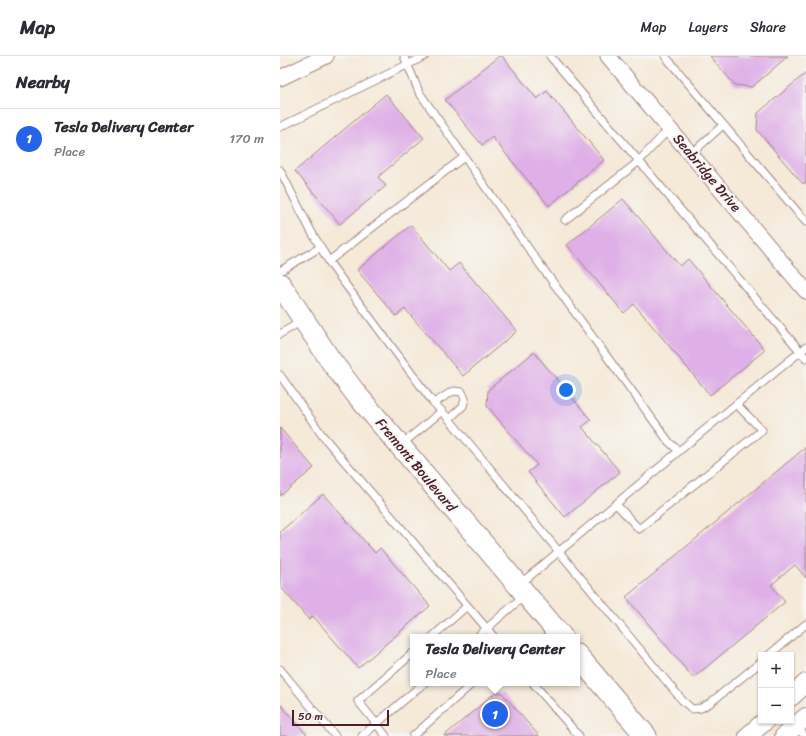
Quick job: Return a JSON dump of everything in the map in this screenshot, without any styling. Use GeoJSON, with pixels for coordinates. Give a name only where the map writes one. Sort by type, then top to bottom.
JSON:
{"type":"FeatureCollection","features":[{"type":"Feature","properties":{"kind":"main road","name":"Fremont Boulevard"},"geometry":{"type":"LineString","coordinates":[[280,284],[353,390],[559,634]]}},
{"type":"Feature","properties":{"kind":"main road"},"geometry":{"type":"LineString","coordinates":[[580,659],[646,736]]}},
{"type":"Feature","properties":{"kind":"street"},"geometry":{"type":"LineString","coordinates":[[280,78],[326,56]]}},
{"type":"Feature","properties":{"kind":"street","name":"Seabridge Drive"},"geometry":{"type":"LineString","coordinates":[[608,56],[806,290]]}},
{"type":"Feature","properties":{"kind":"street"},"geometry":{"type":"LineString","coordinates":[[794,694],[806,683]]}},
{"type":"Feature","properties":{"kind":"lane"},"geometry":{"type":"LineString","coordinates":[[404,56],[419,92],[464,157],[669,442],[679,451]]}},
{"type":"Feature","properties":{"kind":"lane"},"geometry":{"type":"LineString","coordinates":[[280,127],[425,56]]}},
{"type":"Feature","properties":{"kind":"lane"},"geometry":{"type":"LineString","coordinates":[[550,56],[638,162],[803,349],[806,358]]}},
{"type":"Feature","properties":{"kind":"lane"},"geometry":{"type":"LineString","coordinates":[[664,56],[806,222]]}},
{"type":"Feature","properties":{"kind":"lane"},"geometry":{"type":"LineString","coordinates":[[690,154],[723,125]]}},
{"type":"Feature","properties":{"kind":"lane"},"geometry":{"type":"LineString","coordinates":[[565,220],[638,162],[669,129]]}},
{"type":"Feature","properties":{"kind":"lane"},"geometry":{"type":"LineString","coordinates":[[329,261],[464,157]]}},
{"type":"Feature","properties":{"kind":"lane"},"geometry":{"type":"LineString","coordinates":[[280,170],[329,261],[434,403],[449,419],[558,553],[682,700],[692,709],[701,708],[710,703],[758,664]]}},
{"type":"Feature","properties":{"kind":"lane"},"geometry":{"type":"LineString","coordinates":[[280,271],[321,247]]}},
{"type":"Feature","properties":{"kind":"lane"},"geometry":{"type":"LineString","coordinates":[[280,334],[304,320]]}},
{"type":"Feature","properties":{"kind":"lane"},"geometry":{"type":"LineString","coordinates":[[480,634],[558,553],[803,349]]}},
{"type":"Feature","properties":{"kind":"lane"},"geometry":{"type":"LineString","coordinates":[[280,375],[322,435],[491,634]]}},
{"type":"Feature","properties":{"kind":"lane"},"geometry":{"type":"LineString","coordinates":[[434,403],[453,391],[462,392],[465,399],[463,406],[449,419]]}},
{"type":"Feature","properties":{"kind":"lane"},"geometry":{"type":"LineString","coordinates":[[616,504],[639,529],[762,430],[736,404]]}},
{"type":"Feature","properties":{"kind":"lane"},"geometry":{"type":"LineString","coordinates":[[400,446],[442,411]]}},
{"type":"Feature","properties":{"kind":"lane"},"geometry":{"type":"LineString","coordinates":[[435,634],[467,606]]}},
{"type":"Feature","properties":{"kind":"lane"},"geometry":{"type":"LineString","coordinates":[[773,652],[806,624]]}},
{"type":"Feature","properties":{"kind":"lane"},"geometry":{"type":"LineString","coordinates":[[386,736],[358,701],[410,656]]}},
{"type":"Feature","properties":{"kind":"lane"},"geometry":{"type":"LineString","coordinates":[[280,669],[336,736]]}},
{"type":"Feature","properties":{"kind":"lane"},"geometry":{"type":"LineString","coordinates":[[362,736],[420,686]]}},
{"type":"Feature","properties":{"kind":"lane"},"geometry":{"type":"LineString","coordinates":[[413,736],[470,686]]}},
{"type":"Feature","properties":{"kind":"lane"},"geometry":{"type":"LineString","coordinates":[[536,686],[579,736]]}},
{"type":"Feature","properties":{"kind":"building"},"geometry":{"type":"Polygon","coordinates":[[[499,56],[502,56],[537,99],[547,91],[604,160],[549,206],[492,137],[482,145],[445,100],[499,56]]]}},
{"type":"Feature","properties":{"kind":"building"},"geometry":{"type":"Polygon","coordinates":[[[710,56],[788,56],[752,87],[735,85],[710,56]]]}},
{"type":"Feature","properties":{"kind":"building"},"geometry":{"type":"Polygon","coordinates":[[[806,73],[806,183],[802,183],[757,130],[758,113],[806,73]]]}},
{"type":"Feature","properties":{"kind":"building"},"geometry":{"type":"Polygon","coordinates":[[[386,94],[424,138],[378,177],[386,186],[340,224],[295,171],[386,94]]]}},
{"type":"Feature","properties":{"kind":"building"},"geometry":{"type":"Polygon","coordinates":[[[623,199],[680,266],[688,259],[765,350],[710,395],[634,304],[624,313],[567,245],[623,199]]]}},
{"type":"Feature","properties":{"kind":"building"},"geometry":{"type":"Polygon","coordinates":[[[411,225],[449,271],[459,263],[517,331],[463,376],[405,309],[396,316],[357,270],[411,225]]]}},
{"type":"Feature","properties":{"kind":"building"},"geometry":{"type":"Polygon","coordinates":[[[534,352],[591,420],[582,427],[620,472],[565,517],[528,472],[537,465],[487,406],[488,390],[534,352]]]}},
{"type":"Feature","properties":{"kind":"building"},"geometry":{"type":"Polygon","coordinates":[[[280,428],[314,468],[280,496],[280,428]]]}},
{"type":"Feature","properties":{"kind":"building"},"geometry":{"type":"Polygon","coordinates":[[[806,447],[806,578],[795,565],[771,585],[785,602],[693,678],[626,597],[806,447]]]}},
{"type":"Feature","properties":{"kind":"building"},"geometry":{"type":"Polygon","coordinates":[[[323,494],[375,553],[380,548],[430,606],[358,668],[313,616],[309,620],[280,586],[280,532],[323,494]]]}},
{"type":"Feature","properties":{"kind":"building"},"geometry":{"type":"Polygon","coordinates":[[[495,693],[502,693],[539,736],[444,736],[495,693]]]}},
{"type":"Feature","properties":{"kind":"building"},"geometry":{"type":"Polygon","coordinates":[[[280,704],[308,736],[280,736],[280,704]]]}},
{"type":"Feature","properties":{"kind":"place","name":"Tesla Delivery Center"},"geometry":{"type":"Point","coordinates":[495,714]}}]}
